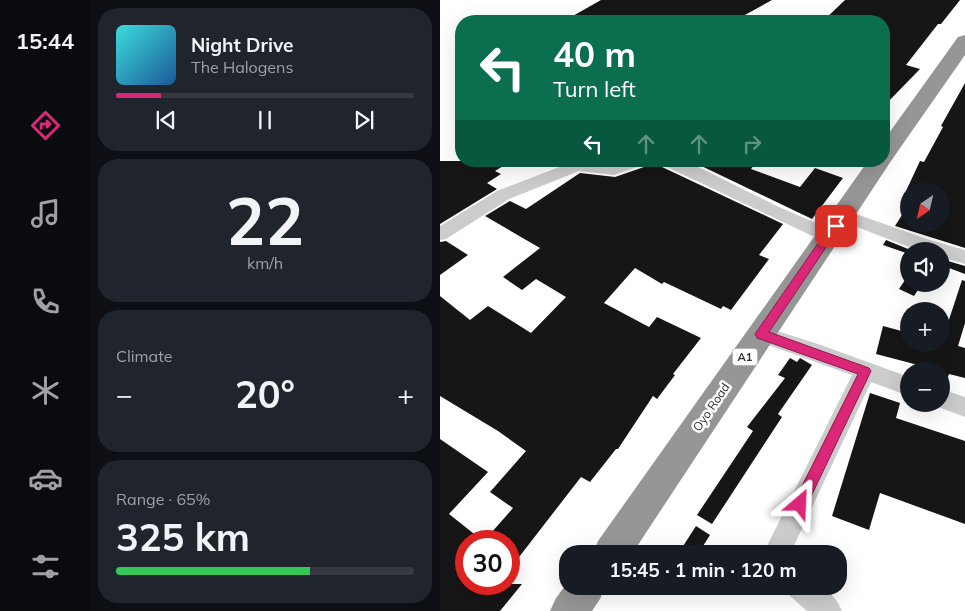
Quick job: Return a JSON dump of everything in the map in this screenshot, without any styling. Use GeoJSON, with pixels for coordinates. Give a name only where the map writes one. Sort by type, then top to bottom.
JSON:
{"type":"FeatureCollection","features":[{"type":"Feature","properties":{"kind":"highway"},"geometry":{"type":"LineString","coordinates":[[890,148],[962,51]]}},
{"type":"Feature","properties":{"kind":"highway","name":"Oyo Road"},"geometry":{"type":"LineString","coordinates":[[617,545],[876,167]]}},
{"type":"Feature","properties":{"kind":"highway"},"geometry":{"type":"LineString","coordinates":[[568,611],[580,595]]}},
{"type":"Feature","properties":{"kind":"street"},"geometry":{"type":"LineString","coordinates":[[440,234],[502,195],[574,167]]}},
{"type":"Feature","properties":{"kind":"street"},"geometry":{"type":"LineString","coordinates":[[586,167],[614,170],[622,167]]}},
{"type":"Feature","properties":{"kind":"street"},"geometry":{"type":"LineString","coordinates":[[684,167],[775,212],[920,244],[965,257]]}},
{"type":"Feature","properties":{"kind":"street"},"geometry":{"type":"LineString","coordinates":[[761,334],[900,384]]}},
{"type":"Feature","properties":{"kind":"street"},"geometry":{"type":"LineString","coordinates":[[780,545],[865,371]]}},
{"type":"Feature","properties":{"kind":"street"},"geometry":{"type":"LineString","coordinates":[[950,401],[965,407]]}},
{"type":"Feature","properties":{"kind":"street"},"geometry":{"type":"LineString","coordinates":[[809,595],[828,611]]}},
{"type":"Feature","properties":{"kind":"building"},"geometry":{"type":"Polygon","coordinates":[[[601,0],[772,0],[745,15],[575,15],[601,0]]]}},
{"type":"Feature","properties":{"kind":"building"},"geometry":{"type":"Polygon","coordinates":[[[845,0],[960,0],[941,24],[938,24],[906,65],[920,69],[890,100],[890,15],[829,15],[845,0]]]}},
{"type":"Feature","properties":{"kind":"building"},"geometry":{"type":"Polygon","coordinates":[[[965,83],[965,248],[914,232],[950,232],[950,182],[910,182],[920,161],[924,162],[943,127],[941,126],[965,83]]]}},
{"type":"Feature","properties":{"kind":"building"},"geometry":{"type":"Polygon","coordinates":[[[440,161],[455,161],[455,167],[501,167],[495,171],[501,174],[487,183],[497,189],[440,224],[440,161]]]}},
{"type":"Feature","properties":{"kind":"building"},"geometry":{"type":"Polygon","coordinates":[[[644,167],[662,167],[783,224],[759,255],[769,259],[731,310],[723,306],[721,309],[664,282],[662,284],[635,268],[604,303],[649,327],[657,317],[701,338],[673,374],[675,375],[657,399],[653,396],[618,449],[616,449],[590,482],[581,477],[520,556],[520,530],[494,530],[513,508],[490,492],[526,451],[498,431],[440,396],[440,296],[470,320],[488,306],[531,333],[566,297],[536,279],[522,290],[503,277],[540,248],[485,216],[510,201],[526,209],[580,173],[615,177],[644,167]]]}},
{"type":"Feature","properties":{"kind":"building"},"geometry":{"type":"Polygon","coordinates":[[[704,167],[752,167],[751,169],[800,187],[815,168],[843,178],[812,219],[704,167]]]}},
{"type":"Feature","properties":{"kind":"building"},"geometry":{"type":"Polygon","coordinates":[[[900,218],[900,228],[895,226],[900,218]]]}},
{"type":"Feature","properties":{"kind":"building"},"geometry":{"type":"Polygon","coordinates":[[[886,240],[900,246],[900,251],[883,245],[886,240]]]}},
{"type":"Feature","properties":{"kind":"building"},"geometry":{"type":"Polygon","coordinates":[[[446,241],[468,255],[440,275],[440,242],[446,241]]]}},
{"type":"Feature","properties":{"kind":"building"},"geometry":{"type":"Polygon","coordinates":[[[950,262],[965,266],[965,274],[950,268],[950,262]]]}},
{"type":"Feature","properties":{"kind":"building"},"geometry":{"type":"Polygon","coordinates":[[[962,280],[965,281],[965,323],[958,346],[965,348],[965,378],[950,374],[950,362],[907,362],[876,354],[883,326],[900,331],[900,352],[950,352],[950,317],[962,280]]]}},
{"type":"Feature","properties":{"kind":"building"},"geometry":{"type":"Polygon","coordinates":[[[905,292],[917,292],[914,296],[905,292]]]}},
{"type":"Feature","properties":{"kind":"building"},"geometry":{"type":"Polygon","coordinates":[[[790,358],[797,362],[800,358],[812,365],[778,414],[782,417],[712,524],[697,515],[753,431],[747,427],[785,378],[778,375],[790,358]]]}},
{"type":"Feature","properties":{"kind":"building"},"geometry":{"type":"Polygon","coordinates":[[[870,393],[900,403],[896,418],[965,441],[965,524],[880,493],[869,530],[832,516],[870,393]]]}},
{"type":"Feature","properties":{"kind":"building"},"geometry":{"type":"Polygon","coordinates":[[[440,439],[488,472],[449,514],[469,530],[455,530],[455,595],[513,595],[500,611],[440,611],[440,439]]]}},
{"type":"Feature","properties":{"kind":"building"},"geometry":{"type":"Polygon","coordinates":[[[696,526],[710,535],[704,545],[684,545],[696,526]]]}},
{"type":"Feature","properties":{"kind":"route"},"geometry":{"type":"LineString","coordinates":[[800,504],[865,371],[761,334],[836,226]]}}]}
